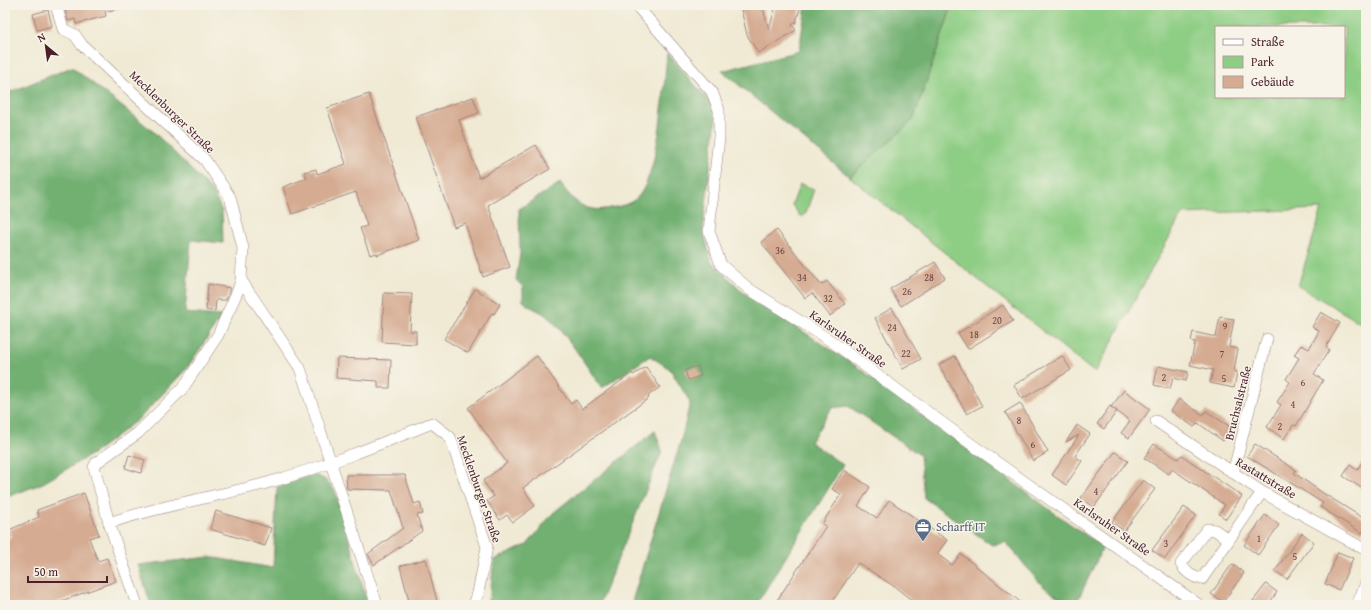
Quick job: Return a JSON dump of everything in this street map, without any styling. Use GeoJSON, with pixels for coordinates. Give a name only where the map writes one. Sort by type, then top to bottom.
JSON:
{"type":"FeatureCollection","features":[{"type":"Feature","properties":{"kind":"street","name":"Mecklenburger Straße"},"geometry":{"type":"LineString","coordinates":[[56,5],[62,29],[75,35],[82,44],[205,160],[230,197],[243,248],[241,280],[238,290],[218,335],[183,388],[138,433],[96,463],[94,467],[109,523],[137,605]]}},
{"type":"Feature","properties":{"kind":"street","name":"Karlsruher Straße"},"geometry":{"type":"LineString","coordinates":[[636,5],[712,92],[720,110],[720,137],[709,231],[721,265],[749,289],[831,341],[971,444],[1199,605]]}},
{"type":"Feature","properties":{"kind":"street"},"geometry":{"type":"LineString","coordinates":[[241,280],[300,368],[377,605]]}},
{"type":"Feature","properties":{"kind":"street","name":"Bruchsalstraße"},"geometry":{"type":"LineString","coordinates":[[1233,473],[1267,339]]}},
{"type":"Feature","properties":{"kind":"street","name":"Rastattstraße"},"geometry":{"type":"LineString","coordinates":[[1156,421],[1262,492],[1366,550]]}},
{"type":"Feature","properties":{"kind":"street","name":"Mecklenburger Straße"},"geometry":{"type":"LineString","coordinates":[[109,523],[136,514],[266,483],[331,463],[432,423],[450,437],[487,547],[478,593],[474,605]]}},
{"type":"Feature","properties":{"kind":"street"},"geometry":{"type":"LineString","coordinates":[[1229,540],[1215,530],[1207,529],[1181,564],[1185,571],[1194,577],[1202,579],[1229,540],[1262,492]]}},
{"type":"Feature","properties":{"kind":"street"},"geometry":{"type":"LineString","coordinates":[[1357,605],[1366,583]]}},
{"type":"Feature","properties":{"kind":"green space"},"geometry":{"type":"Polygon","coordinates":[[[806,5],[949,5],[950,12],[913,120],[850,177],[722,71],[799,51],[806,5]]]}},
{"type":"Feature","properties":{"kind":"green space"},"geometry":{"type":"Polygon","coordinates":[[[961,5],[1361,5],[1366,9],[1366,326],[1298,286],[1322,209],[1182,214],[1095,373],[850,177],[913,120],[950,12],[961,5]]]}},
{"type":"Feature","properties":{"kind":"green space"},"geometry":{"type":"Polygon","coordinates":[[[667,53],[717,110],[703,229],[711,261],[744,293],[856,366],[1053,512],[1103,547],[1077,602],[1054,594],[1044,587],[1005,542],[992,545],[924,498],[920,455],[848,406],[832,408],[810,442],[843,465],[756,605],[631,605],[682,437],[690,402],[670,369],[650,356],[602,388],[571,343],[557,326],[546,315],[523,301],[523,287],[516,280],[520,254],[519,209],[560,183],[580,204],[593,209],[623,205],[635,200],[638,197],[653,164],[657,145],[667,53]]]}},
{"type":"Feature","properties":{"kind":"green space"},"geometry":{"type":"Polygon","coordinates":[[[72,67],[154,132],[212,191],[222,211],[223,243],[191,240],[185,313],[222,316],[187,368],[141,417],[97,451],[43,483],[5,498],[5,94],[72,67]]]}},
{"type":"Feature","properties":{"kind":"green space"},"geometry":{"type":"Polygon","coordinates":[[[800,184],[814,189],[806,213],[801,217],[792,205],[800,184]]]}},
{"type":"Feature","properties":{"kind":"green space"},"geometry":{"type":"Polygon","coordinates":[[[655,431],[662,451],[599,605],[486,605],[490,595],[494,560],[527,545],[553,513],[655,431]]]}},
{"type":"Feature","properties":{"kind":"green space"},"geometry":{"type":"Polygon","coordinates":[[[312,475],[326,480],[335,491],[368,605],[151,605],[138,565],[210,557],[273,568],[277,487],[312,475]]]}},
{"type":"Feature","properties":{"kind":"building"},"geometry":{"type":"Polygon","coordinates":[[[64,5],[120,5],[120,8],[105,12],[106,16],[76,24],[75,19],[68,21],[64,5]]]}},
{"type":"Feature","properties":{"kind":"building"},"geometry":{"type":"Polygon","coordinates":[[[740,5],[762,5],[769,30],[776,5],[801,5],[796,22],[792,25],[796,30],[758,53],[747,35],[740,5]]]}},
{"type":"Feature","properties":{"kind":"building"},"geometry":{"type":"Polygon","coordinates":[[[48,10],[52,26],[37,30],[33,14],[48,10]]]}},
{"type":"Feature","properties":{"kind":"building"},"geometry":{"type":"Polygon","coordinates":[[[369,94],[419,240],[377,255],[377,253],[370,255],[360,228],[367,226],[356,192],[292,214],[283,187],[307,178],[304,172],[316,169],[317,174],[346,164],[327,108],[369,94]]]}},
{"type":"Feature","properties":{"kind":"building"},"geometry":{"type":"Polygon","coordinates":[[[473,97],[479,113],[459,120],[479,178],[536,145],[550,169],[488,205],[510,267],[483,277],[465,223],[454,227],[416,117],[473,97]]]}},
{"type":"Feature","properties":{"kind":"building"},"geometry":{"type":"Polygon","coordinates":[[[777,230],[821,285],[827,281],[845,304],[830,316],[812,293],[805,298],[761,242],[777,230]]]}},
{"type":"Feature","properties":{"kind":"building"},"geometry":{"type":"Polygon","coordinates":[[[935,262],[945,278],[901,306],[890,289],[935,262]]]}},
{"type":"Feature","properties":{"kind":"building"},"geometry":{"type":"Polygon","coordinates":[[[208,284],[230,288],[226,300],[216,300],[215,311],[206,310],[208,284]]]}},
{"type":"Feature","properties":{"kind":"building"},"geometry":{"type":"Polygon","coordinates":[[[475,289],[500,304],[494,314],[492,313],[468,353],[444,339],[475,289]]]}},
{"type":"Feature","properties":{"kind":"building"},"geometry":{"type":"Polygon","coordinates":[[[384,293],[412,294],[410,331],[416,331],[416,344],[382,342],[384,293]]]}},
{"type":"Feature","properties":{"kind":"building"},"geometry":{"type":"Polygon","coordinates":[[[1003,305],[1013,321],[968,349],[958,333],[1003,305]]]}},
{"type":"Feature","properties":{"kind":"building"},"geometry":{"type":"Polygon","coordinates":[[[892,308],[921,359],[903,369],[875,318],[892,308]]]}},
{"type":"Feature","properties":{"kind":"building"},"geometry":{"type":"Polygon","coordinates":[[[1321,312],[1340,323],[1326,347],[1329,350],[1314,374],[1323,380],[1296,426],[1293,425],[1284,439],[1267,427],[1281,405],[1277,402],[1290,382],[1286,379],[1299,358],[1294,355],[1301,345],[1309,349],[1319,331],[1312,327],[1321,312]]]}},
{"type":"Feature","properties":{"kind":"building"},"geometry":{"type":"Polygon","coordinates":[[[1220,317],[1234,319],[1229,347],[1238,349],[1234,371],[1237,372],[1234,388],[1210,383],[1213,370],[1190,365],[1195,342],[1191,341],[1193,332],[1216,337],[1220,317]]]}},
{"type":"Feature","properties":{"kind":"building"},"geometry":{"type":"Polygon","coordinates":[[[537,356],[571,404],[576,400],[582,409],[632,373],[633,375],[646,367],[660,387],[648,396],[649,398],[523,488],[535,506],[513,522],[507,515],[500,520],[487,501],[494,496],[483,481],[507,463],[468,408],[537,356]]]}},
{"type":"Feature","properties":{"kind":"building"},"geometry":{"type":"Polygon","coordinates":[[[955,356],[982,406],[967,414],[939,365],[955,356]]]}},
{"type":"Feature","properties":{"kind":"building"},"geometry":{"type":"Polygon","coordinates":[[[1062,356],[1071,370],[1022,399],[1014,385],[1062,356]]]}},
{"type":"Feature","properties":{"kind":"building"},"geometry":{"type":"Polygon","coordinates":[[[337,358],[391,360],[390,388],[378,388],[378,381],[336,378],[337,358]]]}},
{"type":"Feature","properties":{"kind":"building"},"geometry":{"type":"Polygon","coordinates":[[[698,366],[701,376],[688,380],[685,370],[698,366]]]}},
{"type":"Feature","properties":{"kind":"building"},"geometry":{"type":"Polygon","coordinates":[[[1158,366],[1188,372],[1186,381],[1173,378],[1170,389],[1154,385],[1158,366]]]}},
{"type":"Feature","properties":{"kind":"building"},"geometry":{"type":"Polygon","coordinates":[[[1124,390],[1150,409],[1129,438],[1121,433],[1130,421],[1111,407],[1124,390]]]}},
{"type":"Feature","properties":{"kind":"building"},"geometry":{"type":"Polygon","coordinates":[[[1179,399],[1203,415],[1206,411],[1232,428],[1223,441],[1198,423],[1194,427],[1171,411],[1179,399]]]}},
{"type":"Feature","properties":{"kind":"building"},"geometry":{"type":"Polygon","coordinates":[[[1020,403],[1048,452],[1033,461],[1005,412],[1020,403]]]}},
{"type":"Feature","properties":{"kind":"building"},"geometry":{"type":"Polygon","coordinates":[[[1110,406],[1117,411],[1104,429],[1097,424],[1110,406]]]}},
{"type":"Feature","properties":{"kind":"building"},"geometry":{"type":"Polygon","coordinates":[[[1077,425],[1090,434],[1075,456],[1082,461],[1066,485],[1052,475],[1079,435],[1066,442],[1077,425]]]}},
{"type":"Feature","properties":{"kind":"building"},"geometry":{"type":"Polygon","coordinates":[[[1154,444],[1178,459],[1181,455],[1242,496],[1226,519],[1219,514],[1225,505],[1172,469],[1169,474],[1144,458],[1154,444]]]}},
{"type":"Feature","properties":{"kind":"building"},"geometry":{"type":"Polygon","coordinates":[[[1255,444],[1296,470],[1294,473],[1323,493],[1366,520],[1366,526],[1362,533],[1320,507],[1323,503],[1247,456],[1255,444]]]}},
{"type":"Feature","properties":{"kind":"building"},"geometry":{"type":"Polygon","coordinates":[[[1115,452],[1128,461],[1094,507],[1081,498],[1115,452]]]}},
{"type":"Feature","properties":{"kind":"building"},"geometry":{"type":"Polygon","coordinates":[[[129,455],[145,460],[141,473],[125,468],[129,455]]]}},
{"type":"Feature","properties":{"kind":"building"},"geometry":{"type":"Polygon","coordinates":[[[1366,456],[1366,491],[1343,476],[1350,465],[1357,470],[1366,456]]]}},
{"type":"Feature","properties":{"kind":"building"},"geometry":{"type":"Polygon","coordinates":[[[844,470],[870,487],[858,506],[877,518],[889,500],[947,540],[937,554],[952,565],[961,554],[1024,605],[918,605],[895,587],[858,563],[830,605],[774,605],[826,526],[822,524],[841,494],[832,489],[844,470]]]}},
{"type":"Feature","properties":{"kind":"building"},"geometry":{"type":"Polygon","coordinates":[[[346,475],[405,475],[414,504],[420,502],[423,514],[417,515],[422,531],[374,565],[368,554],[403,528],[391,490],[347,489],[346,475]]]}},
{"type":"Feature","properties":{"kind":"building"},"geometry":{"type":"Polygon","coordinates":[[[1143,480],[1155,489],[1124,531],[1112,522],[1143,480]]]}},
{"type":"Feature","properties":{"kind":"building"},"geometry":{"type":"Polygon","coordinates":[[[84,493],[99,535],[89,538],[98,561],[107,558],[116,581],[50,605],[5,605],[5,539],[11,537],[9,530],[39,517],[37,510],[84,493]]]}},
{"type":"Feature","properties":{"kind":"building"},"geometry":{"type":"Polygon","coordinates":[[[1184,507],[1196,515],[1165,559],[1152,550],[1184,507]]]}},
{"type":"Feature","properties":{"kind":"building"},"geometry":{"type":"Polygon","coordinates":[[[216,511],[271,528],[265,546],[210,529],[216,511]]]}},
{"type":"Feature","properties":{"kind":"building"},"geometry":{"type":"Polygon","coordinates":[[[1265,515],[1279,525],[1258,555],[1244,545],[1265,515]]]}},
{"type":"Feature","properties":{"kind":"building"},"geometry":{"type":"Polygon","coordinates":[[[1302,533],[1314,542],[1287,579],[1275,571],[1302,533]]]}},
{"type":"Feature","properties":{"kind":"building"},"geometry":{"type":"Polygon","coordinates":[[[1338,552],[1353,558],[1339,590],[1325,584],[1338,552]]]}},
{"type":"Feature","properties":{"kind":"building"},"geometry":{"type":"Polygon","coordinates":[[[426,559],[438,605],[410,605],[400,566],[426,559]]]}},
{"type":"Feature","properties":{"kind":"building"},"geometry":{"type":"Polygon","coordinates":[[[1232,564],[1244,573],[1223,602],[1211,594],[1232,564]]]}},
{"type":"Feature","properties":{"kind":"building"},"geometry":{"type":"Polygon","coordinates":[[[1266,584],[1277,592],[1268,605],[1250,605],[1266,584]]]}},
{"type":"Feature","properties":{"kind":"place","name":"Scharff IT"},"geometry":{"type":"Point","coordinates":[923,542]}}]}
